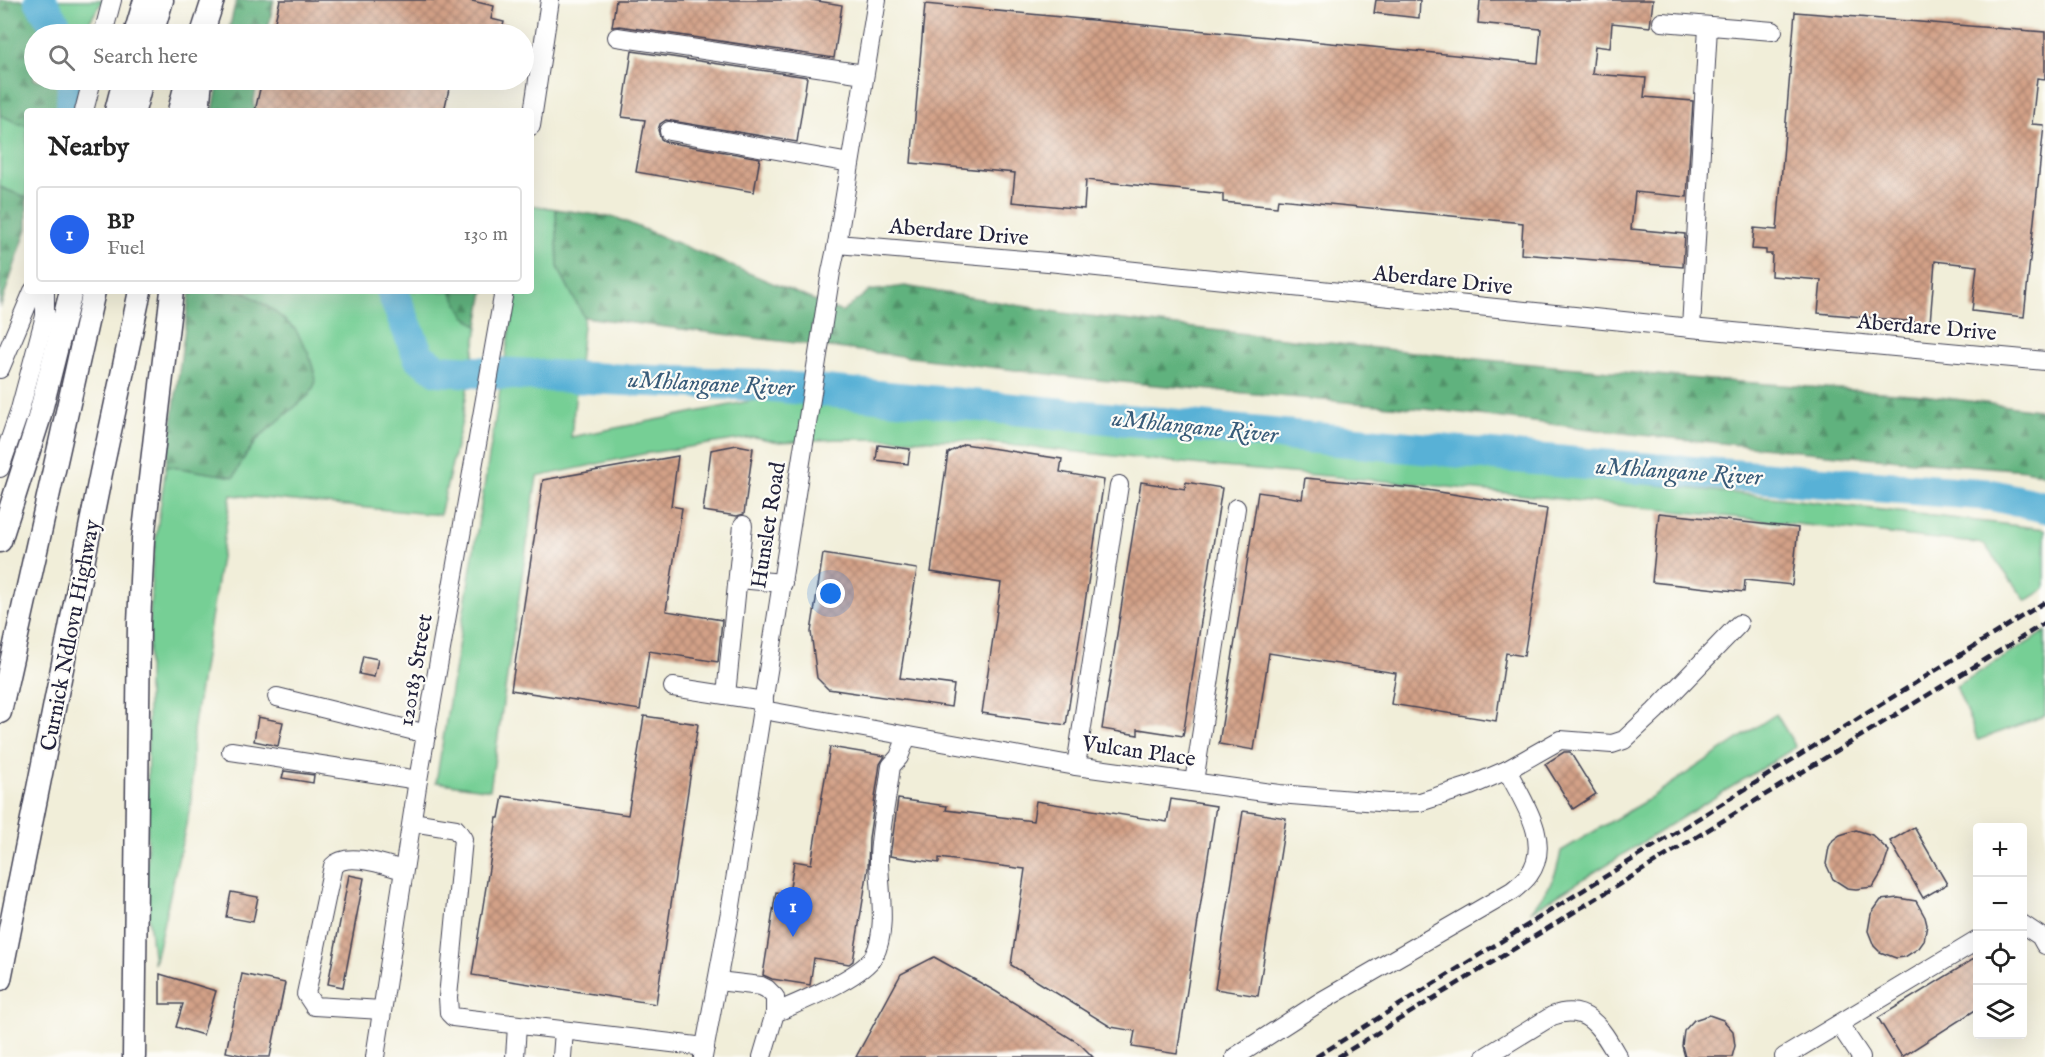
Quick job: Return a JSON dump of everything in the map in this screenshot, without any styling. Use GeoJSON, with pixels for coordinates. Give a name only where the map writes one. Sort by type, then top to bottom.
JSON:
{"type":"FeatureCollection","features":[{"type":"Feature","properties":{"kind":"main road"},"geometry":{"type":"LineString","coordinates":[[206,24],[213,0]]}},
{"type":"Feature","properties":{"kind":"main road"},"geometry":{"type":"LineString","coordinates":[[117,108],[121,90]]}},
{"type":"Feature","properties":{"kind":"main road"},"geometry":{"type":"LineString","coordinates":[[136,108],[139,90]]}},
{"type":"Feature","properties":{"kind":"main road"},"geometry":{"type":"LineString","coordinates":[[0,541],[38,422],[70,294]]}},
{"type":"Feature","properties":{"kind":"main road"},"geometry":{"type":"LineString","coordinates":[[0,712],[93,294]]}},
{"type":"Feature","properties":{"kind":"main road","name":"Curnick Ndlovu Highway"},"geometry":{"type":"LineString","coordinates":[[0,979],[101,473],[139,294]]}},
{"type":"Feature","properties":{"kind":"main road"},"geometry":{"type":"LineString","coordinates":[[134,1057],[139,623],[143,539],[172,294]]}},
{"type":"Feature","properties":{"kind":"street"},"geometry":{"type":"LineString","coordinates":[[106,24],[112,0]]}},
{"type":"Feature","properties":{"kind":"street"},"geometry":{"type":"LineString","coordinates":[[534,108],[550,0]]}},
{"type":"Feature","properties":{"kind":"street","name":"Hunslet Road"},"geometry":{"type":"LineString","coordinates":[[704,1052],[764,706],[831,272],[877,0]]}},
{"type":"Feature","properties":{"kind":"street"},"geometry":{"type":"LineString","coordinates":[[1662,22],[1773,31]]}},
{"type":"Feature","properties":{"kind":"street"},"geometry":{"type":"LineString","coordinates":[[1691,328],[1708,27]]}},
{"type":"Feature","properties":{"kind":"street"},"geometry":{"type":"LineString","coordinates":[[617,37],[864,74]]}},
{"type":"Feature","properties":{"kind":"street"},"geometry":{"type":"LineString","coordinates":[[85,108],[89,90]]}},
{"type":"Feature","properties":{"kind":"street"},"geometry":{"type":"LineString","coordinates":[[669,131],[850,163]]}},
{"type":"Feature","properties":{"kind":"street","name":"Aberdare Drive"},"geometry":{"type":"LineString","coordinates":[[837,244],[1048,262],[1691,328],[2045,360]]}},
{"type":"Feature","properties":{"kind":"street"},"geometry":{"type":"LineString","coordinates":[[0,369],[32,294]]}},
{"type":"Feature","properties":{"kind":"street"},"geometry":{"type":"LineString","coordinates":[[0,468],[19,413],[45,316],[45,294]]}},
{"type":"Feature","properties":{"kind":"street","name":"120183 Street"},"geometry":{"type":"LineString","coordinates":[[375,1057],[418,780],[503,298]]}},
{"type":"Feature","properties":{"kind":"street"},"geometry":{"type":"LineString","coordinates":[[1076,766],[1119,485]]}},
{"type":"Feature","properties":{"kind":"street"},"geometry":{"type":"LineString","coordinates":[[1194,782],[1236,508]]}},
{"type":"Feature","properties":{"kind":"street"},"geometry":{"type":"LineString","coordinates":[[726,695],[743,525]]}},
{"type":"Feature","properties":{"kind":"street"},"geometry":{"type":"LineString","coordinates":[[739,579],[783,583]]}},
{"type":"Feature","properties":{"kind":"street","name":"Vulcan Place"},"geometry":{"type":"LineString","coordinates":[[673,687],[726,695],[764,706],[907,736],[1076,766],[1280,794],[1390,803],[1420,802],[1470,786],[1507,770],[1560,740],[1612,744],[1624,740],[1739,624]]}},
{"type":"Feature","properties":{"kind":"street"},"geometry":{"type":"LineString","coordinates":[[277,697],[427,734]]}},
{"type":"Feature","properties":{"kind":"street"},"geometry":{"type":"LineString","coordinates":[[775,1013],[854,974],[874,956],[879,941],[882,894],[879,858],[890,772],[907,736]]}},
{"type":"Feature","properties":{"kind":"street"},"geometry":{"type":"LineString","coordinates":[[231,752],[418,780]]}},
{"type":"Feature","properties":{"kind":"street"},"geometry":{"type":"LineString","coordinates":[[1235,1057],[1320,1002],[1512,891],[1529,875],[1537,859],[1538,843],[1530,814],[1507,770]]}},
{"type":"Feature","properties":{"kind":"street"},"geometry":{"type":"LineString","coordinates":[[412,822],[456,829],[463,839],[448,997],[449,1013],[453,1017],[704,1052]]}},
{"type":"Feature","properties":{"kind":"street"},"geometry":{"type":"LineString","coordinates":[[382,1010],[314,1006],[306,994],[333,866],[342,860],[350,859],[403,870]]}},
{"type":"Feature","properties":{"kind":"street"},"geometry":{"type":"LineString","coordinates":[[2027,927],[2040,936],[2045,945]]}},
{"type":"Feature","properties":{"kind":"street"},"geometry":{"type":"LineString","coordinates":[[1784,1057],[1973,942]]}},
{"type":"Feature","properties":{"kind":"street"},"geometry":{"type":"LineString","coordinates":[[718,981],[761,986],[775,997],[775,1013],[762,1057]]}},
{"type":"Feature","properties":{"kind":"street"},"geometry":{"type":"LineString","coordinates":[[1485,1057],[1564,1011],[1585,1015],[1595,1023],[1618,1057]]}},
{"type":"Feature","properties":{"kind":"street"},"geometry":{"type":"LineString","coordinates":[[1839,1024],[1861,1057]]}},
{"type":"Feature","properties":{"kind":"street"},"geometry":{"type":"LineString","coordinates":[[515,1057],[517,1026]]}},
{"type":"Feature","properties":{"kind":"street"},"geometry":{"type":"LineString","coordinates":[[562,1057],[564,1031]]}},
{"type":"Feature","properties":{"kind":"green space"},"geometry":{"type":"Polygon","coordinates":[[[0,0],[34,0],[47,24],[24,24],[24,90],[66,90],[66,108],[24,108],[24,125],[0,115],[0,0]]]}},
{"type":"Feature","properties":{"kind":"green space"},"geometry":{"type":"Polygon","coordinates":[[[34,0],[103,0],[88,24],[47,24],[34,0]]]}},
{"type":"Feature","properties":{"kind":"green space"},"geometry":{"type":"Polygon","coordinates":[[[236,0],[274,0],[269,24],[230,24],[236,0]]]}},
{"type":"Feature","properties":{"kind":"green space"},"geometry":{"type":"Polygon","coordinates":[[[217,90],[256,90],[253,105],[260,108],[214,108],[217,90]]]}},
{"type":"Feature","properties":{"kind":"green space"},"geometry":{"type":"Polygon","coordinates":[[[0,115],[24,124],[24,197],[0,187],[0,115]]]}},
{"type":"Feature","properties":{"kind":"green space"},"geometry":{"type":"Polygon","coordinates":[[[0,187],[24,197],[24,238],[0,308],[0,187]]]}},
{"type":"Feature","properties":{"kind":"green space"},"geometry":{"type":"Polygon","coordinates":[[[534,205],[556,209],[558,268],[584,317],[571,437],[770,397],[1017,423],[1323,449],[2045,529],[2045,589],[2026,601],[1984,544],[1420,484],[1222,467],[959,440],[839,439],[779,442],[754,437],[643,454],[537,477],[490,790],[436,782],[516,294],[534,294],[534,205]]]}},
{"type":"Feature","properties":{"kind":"green space"},"geometry":{"type":"Polygon","coordinates":[[[556,209],[617,218],[842,312],[869,291],[905,286],[1063,313],[1247,334],[1487,360],[1711,380],[1924,395],[2045,411],[2045,475],[2026,470],[1838,455],[1631,434],[1445,411],[1088,379],[584,317],[558,268],[556,209]]]}},
{"type":"Feature","properties":{"kind":"green space"},"geometry":{"type":"Polygon","coordinates":[[[190,294],[248,294],[273,310],[295,329],[308,352],[314,371],[315,384],[309,395],[258,438],[234,477],[166,466],[190,294]]]}},
{"type":"Feature","properties":{"kind":"green space"},"geometry":{"type":"Polygon","coordinates":[[[245,294],[453,294],[465,316],[478,326],[462,421],[440,515],[231,495],[193,731],[191,804],[154,964],[147,904],[148,669],[152,565],[166,466],[234,477],[249,451],[266,431],[309,395],[245,294]]]}},
{"type":"Feature","properties":{"kind":"green space"},"geometry":{"type":"Polygon","coordinates":[[[453,294],[483,294],[478,326],[465,316],[453,294]]]}},
{"type":"Feature","properties":{"kind":"green space"},"geometry":{"type":"Polygon","coordinates":[[[2045,632],[2045,716],[1978,740],[1956,686],[2045,632]]]}},
{"type":"Feature","properties":{"kind":"green space"},"geometry":{"type":"Polygon","coordinates":[[[1776,714],[1796,747],[1530,912],[1550,884],[1557,870],[1561,851],[1642,803],[1776,714]]]}},
{"type":"Feature","properties":{"kind":"building"},"geometry":{"type":"Polygon","coordinates":[[[280,0],[468,0],[494,6],[491,19],[504,22],[504,24],[274,24],[280,0]]]}},
{"type":"Feature","properties":{"kind":"building"},"geometry":{"type":"Polygon","coordinates":[[[616,0],[812,0],[842,5],[834,58],[619,26],[612,27],[616,0]]]}},
{"type":"Feature","properties":{"kind":"building"},"geometry":{"type":"Polygon","coordinates":[[[1376,0],[1420,0],[1419,18],[1374,13],[1376,0]]]}},
{"type":"Feature","properties":{"kind":"building"},"geometry":{"type":"Polygon","coordinates":[[[1480,0],[1653,0],[1650,27],[1612,23],[1610,48],[1595,46],[1592,74],[1646,78],[1644,97],[1693,101],[1687,197],[1635,192],[1631,229],[1685,234],[1683,267],[1521,254],[1523,223],[1278,199],[1277,207],[1223,202],[1223,194],[1086,180],[1084,209],[1012,202],[1015,173],[911,163],[925,4],[1538,63],[1541,29],[1478,23],[1480,0]]]}},
{"type":"Feature","properties":{"kind":"building"},"geometry":{"type":"Polygon","coordinates":[[[1795,12],[2045,32],[2045,79],[2037,78],[2032,124],[2044,125],[2024,317],[1972,311],[1977,266],[1935,261],[1930,323],[1818,313],[1821,280],[1771,276],[1772,254],[1766,254],[1766,250],[1752,249],[1754,228],[1777,230],[1795,12]]]}},
{"type":"Feature","properties":{"kind":"building"},"geometry":{"type":"Polygon","coordinates":[[[632,51],[807,77],[797,142],[666,120],[660,124],[658,130],[661,139],[666,142],[760,158],[754,192],[636,172],[645,120],[622,117],[632,51]]]}},
{"type":"Feature","properties":{"kind":"building"},"geometry":{"type":"Polygon","coordinates":[[[260,90],[449,90],[445,108],[256,108],[260,90]]]}},
{"type":"Feature","properties":{"kind":"building"},"geometry":{"type":"Polygon","coordinates":[[[964,444],[1062,459],[1060,472],[1104,480],[1066,725],[982,713],[1001,583],[931,572],[948,453],[964,444]]]}},
{"type":"Feature","properties":{"kind":"building"},"geometry":{"type":"Polygon","coordinates":[[[737,445],[753,448],[744,514],[737,516],[703,511],[711,450],[737,445]]]}},
{"type":"Feature","properties":{"kind":"building"},"geometry":{"type":"Polygon","coordinates":[[[878,445],[910,449],[908,464],[876,460],[878,445]]]}},
{"type":"Feature","properties":{"kind":"building"},"geometry":{"type":"Polygon","coordinates":[[[678,456],[671,506],[682,508],[666,611],[722,620],[718,662],[649,651],[640,710],[511,690],[543,480],[678,456]]]}},
{"type":"Feature","properties":{"kind":"building"},"geometry":{"type":"Polygon","coordinates":[[[1305,478],[1414,488],[1547,509],[1524,656],[1506,653],[1496,721],[1391,704],[1396,673],[1269,653],[1254,750],[1219,744],[1258,492],[1302,499],[1305,478]]]}},
{"type":"Feature","properties":{"kind":"building"},"geometry":{"type":"Polygon","coordinates":[[[1141,482],[1185,489],[1186,482],[1222,488],[1183,736],[1138,729],[1138,735],[1102,729],[1141,482]]]}},
{"type":"Feature","properties":{"kind":"building"},"geometry":{"type":"Polygon","coordinates":[[[1659,513],[1798,528],[1792,585],[1745,580],[1744,592],[1652,582],[1659,513]]]}},
{"type":"Feature","properties":{"kind":"building"},"geometry":{"type":"Polygon","coordinates":[[[823,554],[917,569],[900,678],[954,685],[951,707],[828,689],[817,678],[811,632],[823,554]]]}},
{"type":"Feature","properties":{"kind":"building"},"geometry":{"type":"Polygon","coordinates":[[[363,656],[378,659],[374,677],[359,674],[363,656]]]}},
{"type":"Feature","properties":{"kind":"building"},"geometry":{"type":"Polygon","coordinates":[[[644,716],[698,724],[656,1004],[472,975],[497,818],[499,818],[503,796],[628,815],[644,716]]]}},
{"type":"Feature","properties":{"kind":"building"},"geometry":{"type":"Polygon","coordinates":[[[258,717],[283,722],[278,746],[254,741],[258,717]]]}},
{"type":"Feature","properties":{"kind":"building"},"geometry":{"type":"Polygon","coordinates":[[[830,747],[885,756],[880,764],[869,838],[868,869],[853,961],[849,964],[814,958],[810,985],[772,979],[763,975],[776,892],[789,894],[794,861],[811,864],[830,747]]]}},
{"type":"Feature","properties":{"kind":"building"},"geometry":{"type":"Polygon","coordinates":[[[1564,752],[1570,752],[1596,794],[1573,809],[1545,764],[1564,752]]]}},
{"type":"Feature","properties":{"kind":"building"},"geometry":{"type":"Polygon","coordinates":[[[284,771],[314,775],[313,783],[282,778],[284,771]]]}},
{"type":"Feature","properties":{"kind":"building"},"geometry":{"type":"Polygon","coordinates":[[[898,799],[947,806],[946,810],[1033,821],[1036,801],[1167,822],[1171,799],[1216,806],[1177,1054],[1132,1047],[1135,1031],[1111,1027],[1011,965],[1025,869],[939,858],[939,863],[890,856],[898,799]]]}},
{"type":"Feature","properties":{"kind":"building"},"geometry":{"type":"Polygon","coordinates":[[[1243,811],[1286,818],[1258,996],[1215,989],[1243,811]]]}},
{"type":"Feature","properties":{"kind":"building"},"geometry":{"type":"Polygon","coordinates":[[[1914,827],[1947,884],[1923,898],[1890,841],[1914,827]]]}},
{"type":"Feature","properties":{"kind":"building"},"geometry":{"type":"Polygon","coordinates":[[[1856,830],[1872,835],[1889,851],[1882,872],[1873,887],[1847,888],[1833,879],[1826,864],[1829,847],[1833,840],[1856,830]]]}},
{"type":"Feature","properties":{"kind":"building"},"geometry":{"type":"Polygon","coordinates":[[[349,875],[364,878],[343,987],[328,984],[349,875]]]}},
{"type":"Feature","properties":{"kind":"building"},"geometry":{"type":"Polygon","coordinates":[[[231,892],[258,897],[253,922],[226,917],[231,892]]]}},
{"type":"Feature","properties":{"kind":"building"},"geometry":{"type":"Polygon","coordinates":[[[1898,898],[1916,901],[1927,925],[1924,941],[1919,948],[1905,957],[1896,958],[1880,952],[1874,946],[1868,931],[1871,914],[1881,900],[1898,898]]]}},
{"type":"Feature","properties":{"kind":"building"},"geometry":{"type":"Polygon","coordinates":[[[934,957],[995,991],[1080,1044],[1093,1057],[856,1057],[901,974],[934,957]]]}},
{"type":"Feature","properties":{"kind":"building"},"geometry":{"type":"Polygon","coordinates":[[[1973,959],[1973,1012],[1902,1057],[1878,1018],[1973,959]]]}},
{"type":"Feature","properties":{"kind":"building"},"geometry":{"type":"Polygon","coordinates":[[[160,974],[216,991],[203,1035],[176,1027],[183,1004],[160,1004],[160,974]]]}},
{"type":"Feature","properties":{"kind":"building"},"geometry":{"type":"Polygon","coordinates":[[[242,974],[285,983],[270,1057],[250,1057],[226,1052],[242,974]]]}},
{"type":"Feature","properties":{"kind":"building"},"geometry":{"type":"Polygon","coordinates":[[[1709,1015],[1723,1020],[1733,1031],[1735,1046],[1732,1057],[1685,1057],[1682,1046],[1684,1031],[1694,1020],[1709,1015]]]}},
{"type":"Feature","properties":{"kind":"waterway","name":"uMhlangane River"},"geometry":{"type":"LineString","coordinates":[[40,0],[55,24]]}},
{"type":"Feature","properties":{"kind":"waterway","name":"uMhlangane River"},"geometry":{"type":"LineString","coordinates":[[72,108],[73,90]]}},
{"type":"Feature","properties":{"kind":"waterway","name":"uMhlangane River"},"geometry":{"type":"LineString","coordinates":[[393,294],[419,357],[438,370],[762,385],[1587,464],[1992,495],[2045,507]]}},
{"type":"Feature","properties":{"kind":"railway"},"geometry":{"type":"LineString","coordinates":[[1316,1057],[2045,602]]}},
{"type":"Feature","properties":{"kind":"railway"},"geometry":{"type":"LineString","coordinates":[[1338,1057],[2045,623]]}},
{"type":"Feature","properties":{"kind":"place","name":"BP"},"geometry":{"type":"Point","coordinates":[793,937]}}]}
